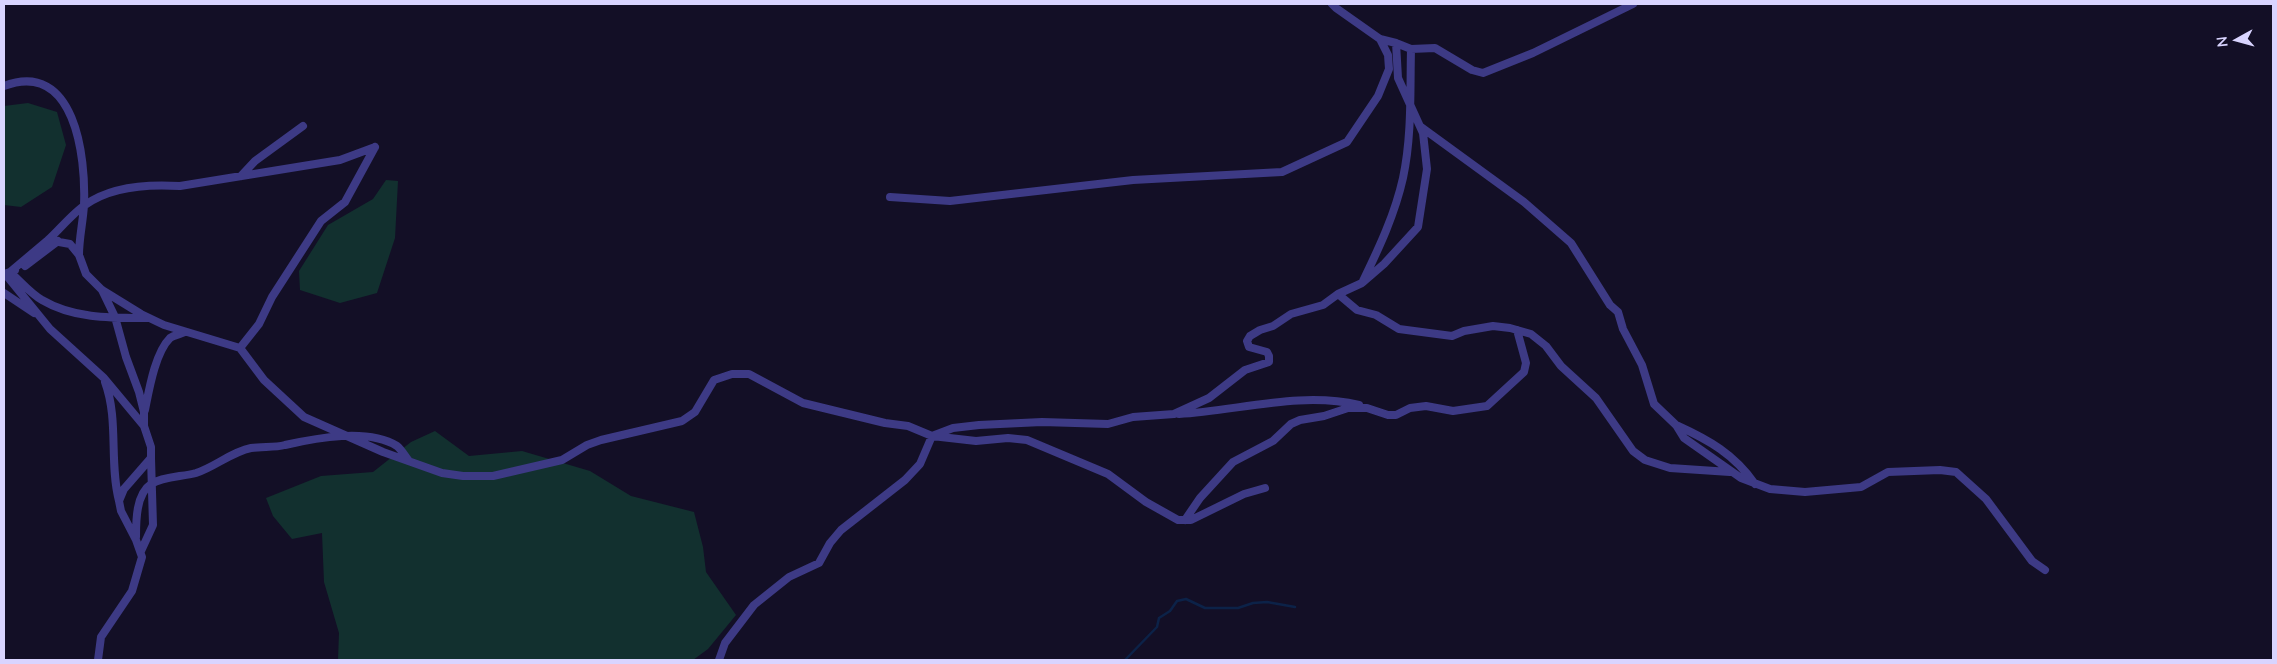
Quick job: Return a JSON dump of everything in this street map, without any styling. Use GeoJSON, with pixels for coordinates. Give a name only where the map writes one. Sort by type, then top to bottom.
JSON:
{"type":"FeatureCollection","features":[{"type":"Feature","properties":{"kind":"street"},"geometry":{"type":"LineString","coordinates":[[1332,4],[1380,39],[1411,49],[1435,48],[1472,70],[1482,73],[1533,53],[1634,4]]}},
{"type":"Feature","properties":{"kind":"street"},"geometry":{"type":"LineString","coordinates":[[890,197],[950,201],[1133,180],[1282,172],[1347,142],[1378,96],[1389,69],[1388,55],[1380,39]]}},
{"type":"Feature","properties":{"kind":"street"},"geometry":{"type":"LineString","coordinates":[[1174,414],[1209,398],[1245,370],[1269,362],[1267,352],[1248,347],[1247,340],[1250,336],[1260,330],[1273,326],[1291,314],[1323,305],[1338,294],[1362,283],[1384,264],[1418,227],[1427,169],[1423,132],[1398,78],[1396,43]]}},
{"type":"Feature","properties":{"kind":"street"},"geometry":{"type":"LineString","coordinates":[[1362,283],[1389,225],[1403,179],[1409,139],[1411,49]]}},
{"type":"Feature","properties":{"kind":"street"},"geometry":{"type":"LineString","coordinates":[[4,86],[22,82],[38,82],[53,90],[66,105],[76,127],[83,176],[84,206],[79,255]]}},
{"type":"Feature","properties":{"kind":"street"},"geometry":{"type":"LineString","coordinates":[[241,176],[255,161],[303,126]]}},
{"type":"Feature","properties":{"kind":"street"},"geometry":{"type":"LineString","coordinates":[[1420,126],[1524,202],[1571,243],[1610,305],[1618,312],[1623,329],[1642,365],[1654,404],[1676,425],[1684,438],[1732,472],[1770,490],[1805,492],[1861,487],[1888,472],[1940,470],[1956,472],[1986,499],[2032,561],[2045,570]]}},
{"type":"Feature","properties":{"kind":"street"},"geometry":{"type":"LineString","coordinates":[[7,274],[48,240],[84,206],[104,194],[140,187],[180,186],[340,160],[375,147],[345,202],[321,221],[272,297],[259,324],[240,348]]}},
{"type":"Feature","properties":{"kind":"street"},"geometry":{"type":"LineString","coordinates":[[48,240],[70,244],[79,255],[86,274],[102,290],[150,318],[185,332],[240,348],[264,380],[304,417],[410,462],[442,473],[463,476],[493,476],[562,460],[587,445],[601,440],[682,421],[695,412],[714,380],[732,374],[750,374],[803,403],[884,423],[908,426],[932,436],[976,441],[1008,438],[1027,440],[1108,474],[1153,506],[1178,520],[1199,517],[1244,494],[1266,488]]}},
{"type":"Feature","properties":{"kind":"street"},"geometry":{"type":"LineString","coordinates":[[7,274],[24,267],[58,241]]}},
{"type":"Feature","properties":{"kind":"street"},"geometry":{"type":"LineString","coordinates":[[7,274],[41,300],[85,316],[150,318]]}},
{"type":"Feature","properties":{"kind":"street"},"geometry":{"type":"LineString","coordinates":[[7,274],[50,329],[104,378],[144,426]]}},
{"type":"Feature","properties":{"kind":"street"},"geometry":{"type":"LineString","coordinates":[[102,290],[115,317],[144,412]]}},
{"type":"Feature","properties":{"kind":"street"},"geometry":{"type":"LineString","coordinates":[[4,294],[42,318]]}},
{"type":"Feature","properties":{"kind":"street"},"geometry":{"type":"LineString","coordinates":[[1338,294],[1357,310],[1376,315],[1399,329],[1452,336],[1464,331],[1492,326],[1531,334],[1546,346],[1561,366],[1596,398],[1632,452],[1645,460],[1670,468],[1732,472]]}},
{"type":"Feature","properties":{"kind":"street"},"geometry":{"type":"LineString","coordinates":[[720,660],[725,643],[754,605],[789,577],[819,563],[830,543],[841,530],[905,480],[920,464],[932,436],[953,428],[979,424],[1042,422],[1108,424],[1132,416],[1201,412],[1275,402],[1336,401],[1388,415],[1396,415],[1410,408],[1426,406],[1453,411],[1487,406],[1524,372],[1526,363],[1517,330]]}},
{"type":"Feature","properties":{"kind":"street"},"geometry":{"type":"LineString","coordinates":[[141,551],[152,525],[151,447],[144,426],[144,412],[151,380],[163,349],[171,337],[185,332]]}},
{"type":"Feature","properties":{"kind":"street"},"geometry":{"type":"LineString","coordinates":[[98,660],[101,637],[132,592],[142,557],[136,540],[121,511],[114,482],[111,404],[104,378]]}},
{"type":"Feature","properties":{"kind":"street"},"geometry":{"type":"LineString","coordinates":[[1185,520],[1200,498],[1233,462],[1245,454],[1273,441],[1292,424],[1348,408],[1367,408]]}},
{"type":"Feature","properties":{"kind":"street"},"geometry":{"type":"LineString","coordinates":[[1676,425],[1717,446],[1737,460],[1755,484]]}},
{"type":"Feature","properties":{"kind":"street"},"geometry":{"type":"LineString","coordinates":[[136,540],[136,519],[142,495],[151,484],[195,473],[250,448],[346,436]]}},
{"type":"Feature","properties":{"kind":"street"},"geometry":{"type":"LineString","coordinates":[[119,501],[124,489],[151,458]]}},
{"type":"Feature","properties":{"kind":"green space"},"geometry":{"type":"Polygon","coordinates":[[[28,103],[57,112],[66,145],[52,187],[21,207],[4,205],[4,106],[28,103]]]}},
{"type":"Feature","properties":{"kind":"green space"},"geometry":{"type":"Polygon","coordinates":[[[386,180],[398,181],[395,238],[377,293],[340,303],[300,290],[299,271],[328,225],[373,199],[386,180]]]}},
{"type":"Feature","properties":{"kind":"green space"},"geometry":{"type":"Polygon","coordinates":[[[435,431],[469,456],[522,451],[590,471],[631,496],[694,512],[703,547],[706,572],[736,615],[708,649],[693,660],[338,660],[339,633],[324,582],[322,533],[292,539],[273,516],[266,498],[321,476],[373,472],[411,442],[435,431]]]}},
{"type":"Feature","properties":{"kind":"waterway"},"geometry":{"type":"LineString","coordinates":[[1125,660],[1157,627],[1159,618],[1170,611],[1177,601],[1186,599],[1205,608],[1238,608],[1253,603],[1267,602],[1295,607]]}}]}
